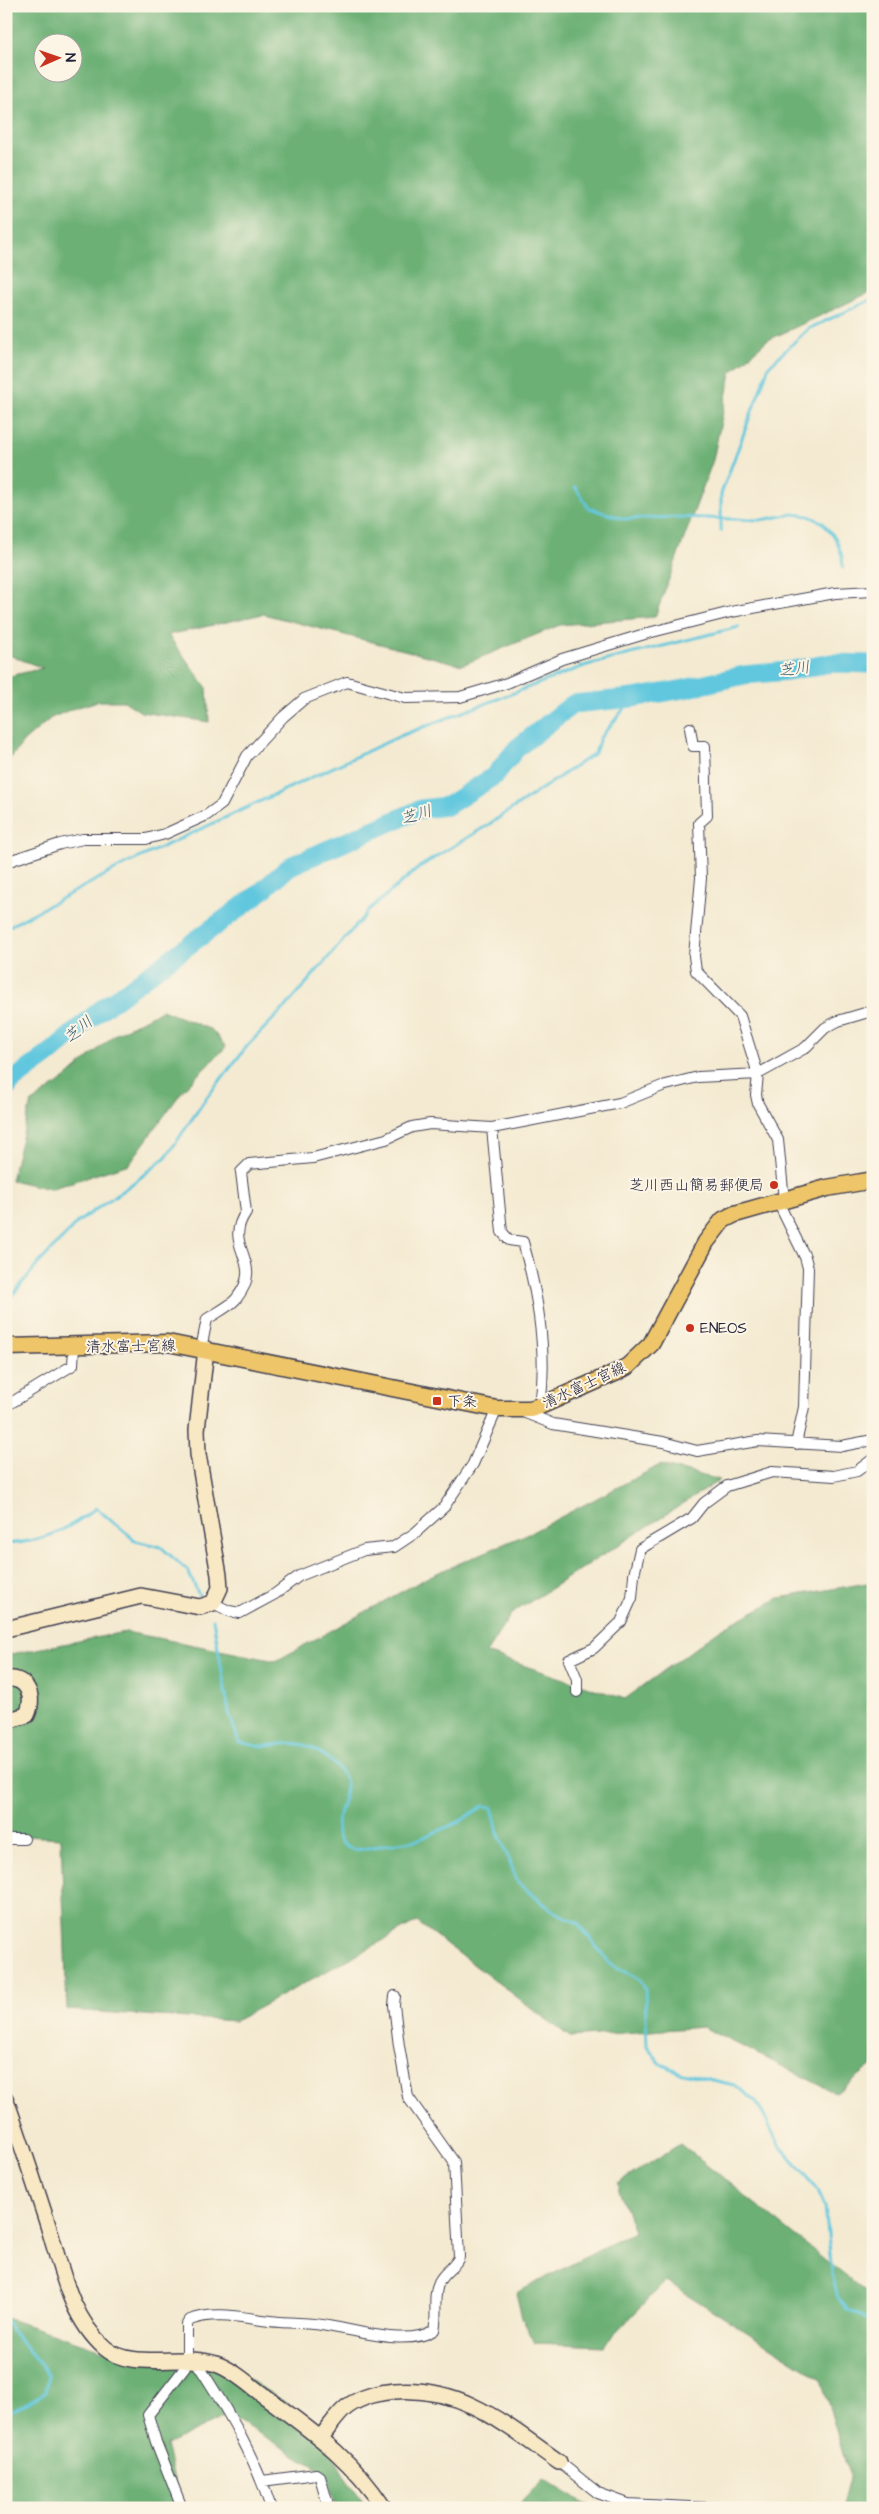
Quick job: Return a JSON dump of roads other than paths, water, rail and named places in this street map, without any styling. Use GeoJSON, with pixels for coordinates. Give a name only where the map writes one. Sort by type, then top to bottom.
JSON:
{"type":"FeatureCollection","features":[{"type":"Feature","properties":{"kind":"main road","name":"清水富士宮線"},"geometry":{"type":"LineString","coordinates":[[6,1347],[74,1347],[168,1343],[497,1409],[540,1406],[628,1366],[651,1344],[714,1229],[723,1220],[735,1214],[827,1188],[873,1180]]}},
{"type":"Feature","properties":{"kind":"street"},"geometry":{"type":"LineString","coordinates":[[6,862],[60,844],[83,839],[146,839],[165,834],[207,815],[222,804],[247,756],[283,717],[304,699],[347,682],[405,698],[460,696],[507,683],[562,659],[648,633],[731,612],[835,593],[873,591]]}},
{"type":"Feature","properties":{"kind":"street"},"geometry":{"type":"LineString","coordinates":[[690,728],[693,746],[704,746],[707,816],[699,823],[701,878],[694,956],[696,971],[740,1016],[758,1074],[756,1095],[758,1104],[778,1140],[781,1201],[808,1268],[804,1407],[796,1444]]}},
{"type":"Feature","properties":{"kind":"street"},"geometry":{"type":"LineString","coordinates":[[213,1603],[220,1588],[219,1575],[198,1454],[197,1430],[207,1319],[236,1300],[249,1278],[249,1267],[238,1236],[239,1223],[246,1212],[241,1172],[249,1164],[313,1158],[386,1139],[412,1127],[430,1124],[492,1128],[620,1103],[662,1086],[698,1077],[758,1074],[805,1048],[824,1028],[838,1021],[865,1013],[873,1008]]}},
{"type":"Feature","properties":{"kind":"street"},"geometry":{"type":"LineString","coordinates":[[492,1128],[502,1232],[509,1240],[523,1242],[534,1288],[545,1359],[540,1406]]}},
{"type":"Feature","properties":{"kind":"street"},"geometry":{"type":"LineString","coordinates":[[6,1406],[73,1365],[74,1347]]}},
{"type":"Feature","properties":{"kind":"street"},"geometry":{"type":"LineString","coordinates":[[6,1629],[141,1596],[200,1607],[213,1603],[229,1611],[240,1613],[275,1594],[299,1576],[364,1550],[394,1547],[444,1507],[473,1464],[497,1409]]}},
{"type":"Feature","properties":{"kind":"street"},"geometry":{"type":"LineString","coordinates":[[515,1409],[553,1424],[663,1442],[697,1451],[758,1441],[842,1446],[873,1440]]}},
{"type":"Feature","properties":{"kind":"street"},"geometry":{"type":"LineString","coordinates":[[577,1692],[577,1679],[569,1660],[594,1648],[621,1622],[632,1598],[634,1575],[640,1549],[692,1518],[704,1503],[727,1486],[772,1472],[834,1476],[857,1471],[873,1459]]}},
{"type":"Feature","properties":{"kind":"street"},"geometry":{"type":"LineString","coordinates":[[6,1679],[13,1678],[24,1684],[31,1693],[31,1706],[27,1715],[6,1721]]}},
{"type":"Feature","properties":{"kind":"street"},"geometry":{"type":"LineString","coordinates":[[6,1839],[24,1839]]}},
{"type":"Feature","properties":{"kind":"street"},"geometry":{"type":"LineString","coordinates":[[271,2508],[262,2481],[243,2437],[191,2360],[187,2324],[190,2320],[216,2314],[280,2322],[321,2324],[381,2336],[414,2337],[428,2334],[434,2330],[439,2282],[444,2274],[456,2265],[459,2257],[454,2162],[408,2097],[404,2084],[397,2030],[394,2005],[395,1996]]}},
{"type":"Feature","properties":{"kind":"street"},"geometry":{"type":"LineString","coordinates":[[6,2100],[70,2294],[94,2337],[106,2349],[120,2357],[191,2360],[216,2364],[232,2373],[321,2438],[350,2463],[384,2508]]}},
{"type":"Feature","properties":{"kind":"street"},"geometry":{"type":"LineString","coordinates":[[182,2508],[156,2442],[148,2415],[191,2360]]}},
{"type":"Feature","properties":{"kind":"street"},"geometry":{"type":"LineString","coordinates":[[321,2438],[348,2406],[365,2398],[386,2392],[431,2391],[467,2402],[488,2413],[559,2462],[598,2493],[628,2504],[712,2508]]}},
{"type":"Feature","properties":{"kind":"street"},"geometry":{"type":"LineString","coordinates":[[262,2481],[316,2474],[320,2476],[329,2508]]}},
{"type":"Feature","properties":{"kind":"waterway"},"geometry":{"type":"LineString","coordinates":[[721,531],[721,494],[769,366],[808,329],[873,299]]}},
{"type":"Feature","properties":{"kind":"waterway"},"geometry":{"type":"LineString","coordinates":[[575,487],[589,508],[624,519],[676,517],[761,520],[793,514],[809,516],[822,522],[836,539],[842,556],[843,568]]}},
{"type":"Feature","properties":{"kind":"waterway"},"geometry":{"type":"LineString","coordinates":[[6,928],[126,864],[400,736],[587,665],[739,627]]}},
{"type":"Feature","properties":{"kind":"waterway","name":"芝川"},"geometry":{"type":"LineString","coordinates":[[6,1090],[11,1082],[49,1054],[99,1011],[256,896],[290,866],[421,809],[447,806],[494,776],[517,748],[573,704],[633,698],[684,689],[744,675],[788,671],[831,663],[873,664]]}},
{"type":"Feature","properties":{"kind":"waterway"},"geometry":{"type":"LineString","coordinates":[[6,1303],[38,1264],[78,1222],[166,1157],[207,1097],[248,1045],[290,1002],[371,908],[421,866],[488,825],[595,753],[600,738],[633,698]]}},
{"type":"Feature","properties":{"kind":"waterway"},"geometry":{"type":"LineString","coordinates":[[6,1544],[31,1541],[54,1534],[75,1523],[96,1508],[136,1541],[161,1547],[188,1571],[199,1595]]}},
{"type":"Feature","properties":{"kind":"waterway"},"geometry":{"type":"LineString","coordinates":[[213,1619],[229,1713],[239,1742],[258,1746],[287,1743],[299,1744],[316,1751],[330,1760],[340,1771],[346,1783],[337,1829],[338,1838],[344,1845],[355,1850],[417,1840],[459,1822],[483,1806],[492,1807],[498,1832],[518,1883],[553,1911],[578,1923],[609,1963],[641,1980],[645,1989],[647,2046],[661,2064],[683,2073],[734,2085],[756,2101],[780,2146],[817,2188],[825,2206],[832,2273],[838,2298],[848,2310],[873,2322]]}},
{"type":"Feature","properties":{"kind":"waterway"},"geometry":{"type":"LineString","coordinates":[[6,2320],[11,2330],[49,2375],[46,2392],[6,2415]]}},
{"type":"Feature","properties":{"kind":"place","name":"芝川西山簡易郵便局"},"geometry":{"type":"Point","coordinates":[774,1185]}},
{"type":"Feature","properties":{"kind":"place","name":"ENEOS"},"geometry":{"type":"Point","coordinates":[690,1328]}},
{"type":"Feature","properties":{"kind":"place","name":"下条"},"geometry":{"type":"Point","coordinates":[437,1401]}}]}
